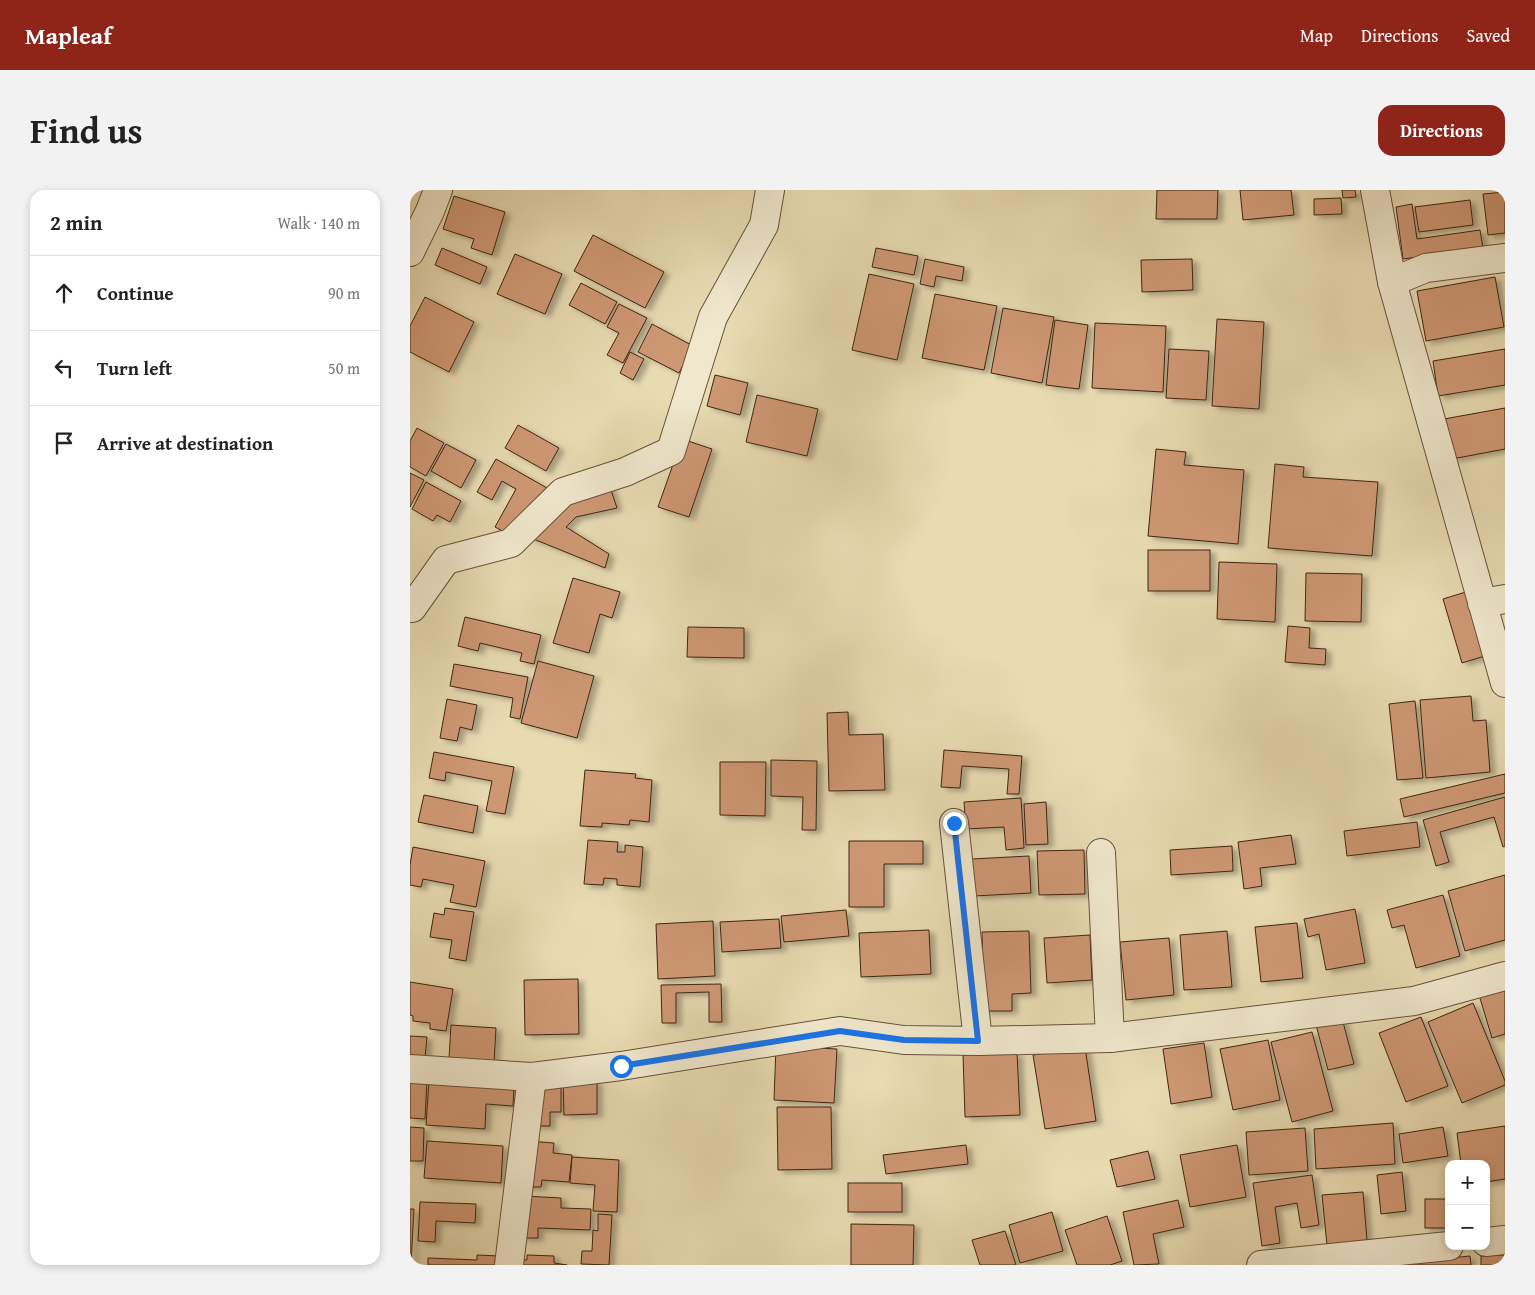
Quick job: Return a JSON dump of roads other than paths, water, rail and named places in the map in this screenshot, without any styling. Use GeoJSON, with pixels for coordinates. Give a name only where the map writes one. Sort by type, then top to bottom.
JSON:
{"type":"FeatureCollection","features":[{"type":"Feature","properties":{"kind":"street"},"geometry":{"type":"LineString","coordinates":[[410,252],[438,190]]}},
{"type":"Feature","properties":{"kind":"street"},"geometry":{"type":"LineString","coordinates":[[412,608],[446,560],[512,543],[563,492],[625,472],[671,451],[713,317],[764,225],[770,190]]}},
{"type":"Feature","properties":{"kind":"street"},"geometry":{"type":"LineString","coordinates":[[1375,190],[1392,282],[1494,601],[1505,683]]}},
{"type":"Feature","properties":{"kind":"street"},"geometry":{"type":"LineString","coordinates":[[1392,282],[1426,268],[1505,258]]}},
{"type":"Feature","properties":{"kind":"street"},"geometry":{"type":"LineString","coordinates":[[954,823],[978,1041]]}},
{"type":"Feature","properties":{"kind":"street"},"geometry":{"type":"LineString","coordinates":[[1101,853],[1110,1038]]}},
{"type":"Feature","properties":{"kind":"street"},"geometry":{"type":"LineString","coordinates":[[410,1069],[532,1077],[621,1066],[840,1031],[904,1040],[978,1041],[1110,1038],[1414,1000],[1505,976]]}},
{"type":"Feature","properties":{"kind":"street"},"geometry":{"type":"LineString","coordinates":[[509,1265],[532,1077]]}},
{"type":"Feature","properties":{"kind":"street"},"geometry":{"type":"LineString","coordinates":[[1490,1242],[1505,1240]]}},
{"type":"Feature","properties":{"kind":"street"},"geometry":{"type":"LineString","coordinates":[[1261,1265],[1445,1246]]}}]}
